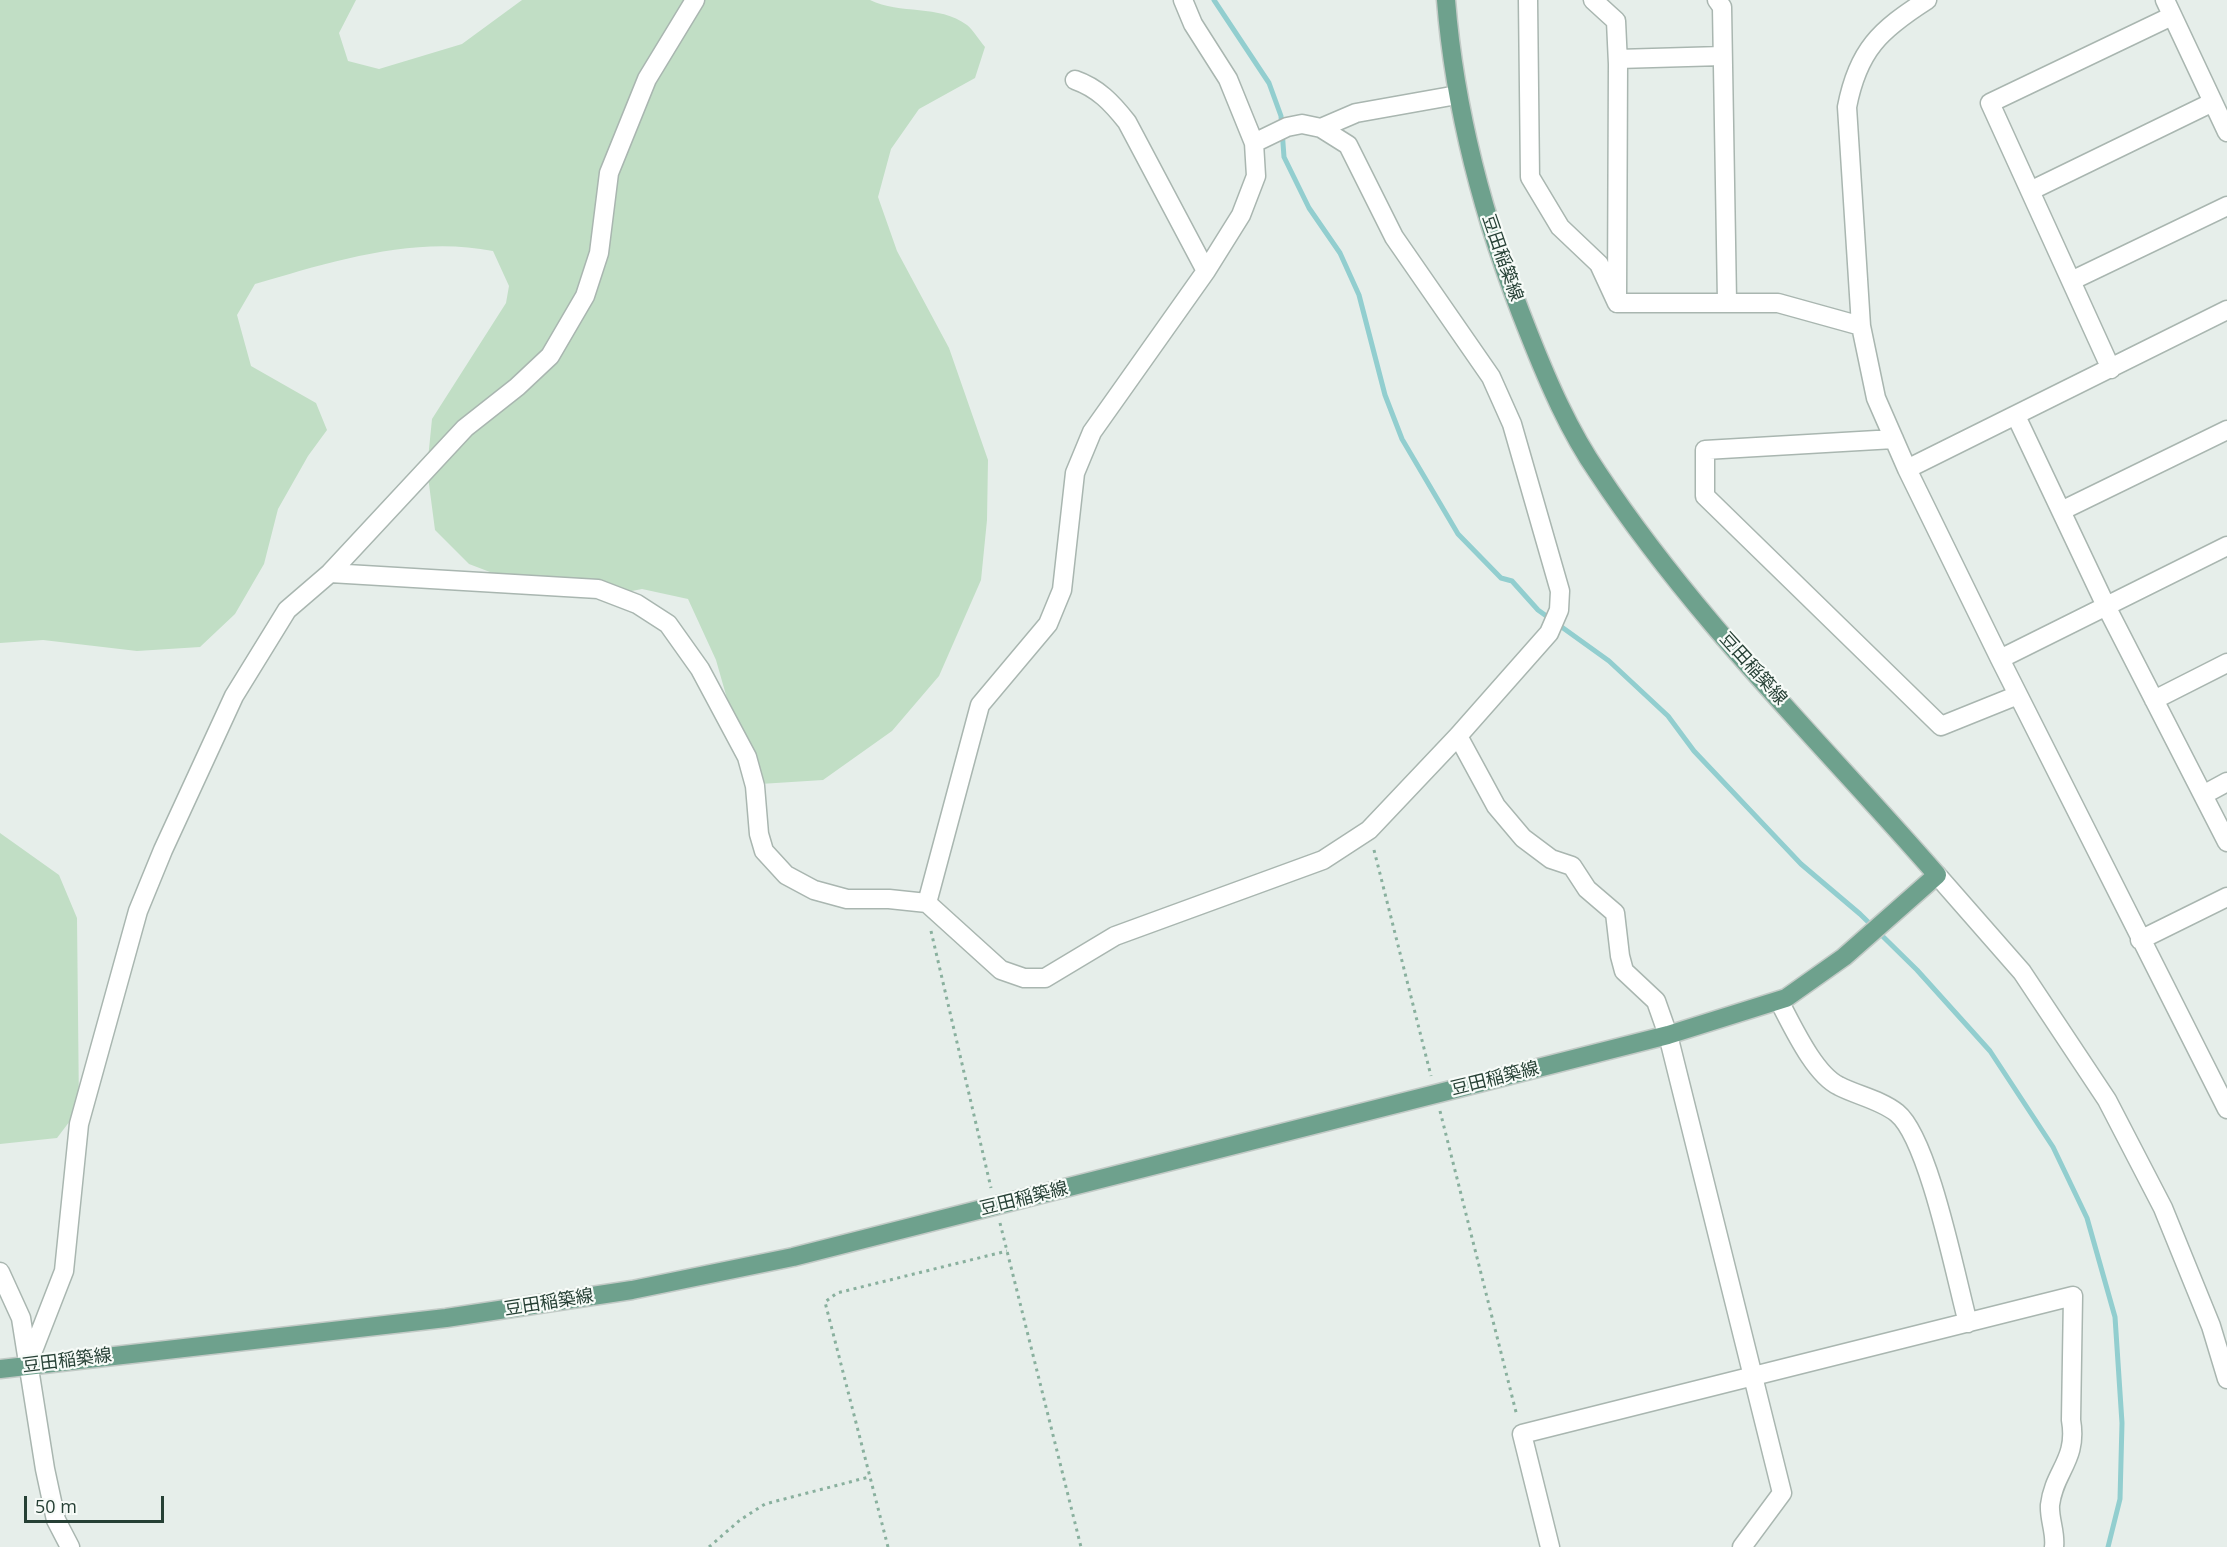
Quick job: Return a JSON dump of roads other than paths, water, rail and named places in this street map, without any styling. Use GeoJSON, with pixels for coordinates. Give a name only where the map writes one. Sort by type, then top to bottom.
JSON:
{"type":"FeatureCollection","features":[{"type":"Feature","properties":{"kind":"main road","name":"豆田稲築線"},"geometry":{"type":"LineString","coordinates":[[0,1369],[446,1318],[632,1290],[793,1257],[1668,1035],[1782,999],[1844,957],[1937,875],[1855,781],[1746,664],[1664,567],[1596,471],[1557,400],[1504,274],[1457,95],[1446,0]]}},
{"type":"Feature","properties":{"kind":"street"},"geometry":{"type":"LineString","coordinates":[[27,1366],[64,1271],[80,1124],[138,911],[163,850],[234,696],[287,610],[330,573],[465,428],[517,387],[550,356],[585,296],[599,253],[609,172],[613,162],[647,79],[695,0]]}},
{"type":"Feature","properties":{"kind":"street"},"geometry":{"type":"LineString","coordinates":[[927,903],[980,705],[1048,624],[1062,590],[1075,473],[1092,432],[1206,271],[1241,215],[1250,193],[1257,165],[1254,143],[1228,79],[1193,24],[1183,0]]}},
{"type":"Feature","properties":{"kind":"street"},"geometry":{"type":"LineString","coordinates":[[1528,0],[1530,177],[1560,227],[1599,264],[1617,303]]}},
{"type":"Feature","properties":{"kind":"street"},"geometry":{"type":"LineString","coordinates":[[1593,0],[1616,21],[1618,59],[1617,303]]}},
{"type":"Feature","properties":{"kind":"street"},"geometry":{"type":"LineString","coordinates":[[1717,0],[1722,8],[1727,301]]}},
{"type":"Feature","properties":{"kind":"street"},"geometry":{"type":"LineString","coordinates":[[1927,0],[1901,16],[1863,55],[1852,79],[1847,107],[1861,326],[1876,398],[1907,470],[2000,659],[2227,1109]]}},
{"type":"Feature","properties":{"kind":"street"},"geometry":{"type":"LineString","coordinates":[[2111,369],[1990,103],[2169,8],[2227,132]]}},
{"type":"Feature","properties":{"kind":"street"},"geometry":{"type":"LineString","coordinates":[[1618,59],[1722,56]]}},
{"type":"Feature","properties":{"kind":"street"},"geometry":{"type":"LineString","coordinates":[[1075,80],[1091,86],[1110,102],[1127,122],[1206,271]]}},
{"type":"Feature","properties":{"kind":"street"},"geometry":{"type":"LineString","coordinates":[[1321,128],[1356,112],[1457,95]]}},
{"type":"Feature","properties":{"kind":"street"},"geometry":{"type":"LineString","coordinates":[[2030,191],[2213,102]]}},
{"type":"Feature","properties":{"kind":"street"},"geometry":{"type":"LineString","coordinates":[[330,573],[598,589],[637,604],[668,624],[700,669],[747,757],[755,786],[759,834],[764,851],[786,875],[814,890],[847,899],[927,903],[1001,970],[1024,978],[1045,978],[1115,936],[1283,877],[1323,860],[1369,830],[1458,736],[1549,633],[1559,610],[1560,591],[1512,424],[1491,377],[1394,237],[1348,145],[1321,128],[1302,124],[1287,127],[1254,143]]}},
{"type":"Feature","properties":{"kind":"street"},"geometry":{"type":"LineString","coordinates":[[2071,281],[2227,206]]}},
{"type":"Feature","properties":{"kind":"street"},"geometry":{"type":"LineString","coordinates":[[1617,303],[1727,301],[1778,303],[1861,326]]}},
{"type":"Feature","properties":{"kind":"street"},"geometry":{"type":"LineString","coordinates":[[1907,470],[2227,310]]}},
{"type":"Feature","properties":{"kind":"street"},"geometry":{"type":"LineString","coordinates":[[2016,416],[2106,606],[2227,842]]}},
{"type":"Feature","properties":{"kind":"street"},"geometry":{"type":"LineString","coordinates":[[2061,511],[2227,430]]}},
{"type":"Feature","properties":{"kind":"street"},"geometry":{"type":"LineString","coordinates":[[1894,439],[1705,450],[1705,496],[1941,726],[2018,695]]}},
{"type":"Feature","properties":{"kind":"street"},"geometry":{"type":"LineString","coordinates":[[2000,659],[2227,546]]}},
{"type":"Feature","properties":{"kind":"street"},"geometry":{"type":"LineString","coordinates":[[2154,700],[2227,663]]}},
{"type":"Feature","properties":{"kind":"street"},"geometry":{"type":"LineString","coordinates":[[1458,736],[1496,806],[1523,838],[1551,859],[1572,866],[1587,889],[1615,913],[1624,971],[1656,1001],[1668,1035],[1782,1493],[1742,1547]]}},
{"type":"Feature","properties":{"kind":"street"},"geometry":{"type":"LineString","coordinates":[[2203,795],[2227,782]]}},
{"type":"Feature","properties":{"kind":"street"},"geometry":{"type":"LineString","coordinates":[[1937,875],[2022,972],[2108,1100],[2163,1208],[2211,1326],[2227,1379]]}},
{"type":"Feature","properties":{"kind":"street"},"geometry":{"type":"LineString","coordinates":[[2140,940],[2227,897]]}},
{"type":"Feature","properties":{"kind":"street"},"geometry":{"type":"LineString","coordinates":[[1782,999],[1819,1068],[1836,1085],[1897,1113],[1915,1142],[1928,1169],[1968,1323]]}},
{"type":"Feature","properties":{"kind":"street"},"geometry":{"type":"LineString","coordinates":[[0,1272],[21,1318],[27,1366],[57,1520],[70,1547]]}},
{"type":"Feature","properties":{"kind":"street"},"geometry":{"type":"LineString","coordinates":[[1550,1547],[1522,1434],[2073,1296],[2071,1420],[2074,1436],[2067,1464],[2053,1490],[2050,1507],[2054,1547]]}},
{"type":"Feature","properties":{"kind":"waterway"},"geometry":{"type":"LineString","coordinates":[[1214,0],[1269,83],[1281,116],[1284,157],[1309,208],[1340,253],[1359,295],[1385,395],[1402,439],[1458,534],[1501,578],[1512,581],[1538,610],[1609,661],[1668,716],[1694,751],[1801,864],[1860,914],[1917,970],[1990,1051],[2053,1147],[2087,1218],[2115,1317],[2122,1423],[2120,1499],[2108,1547]]}}]}
